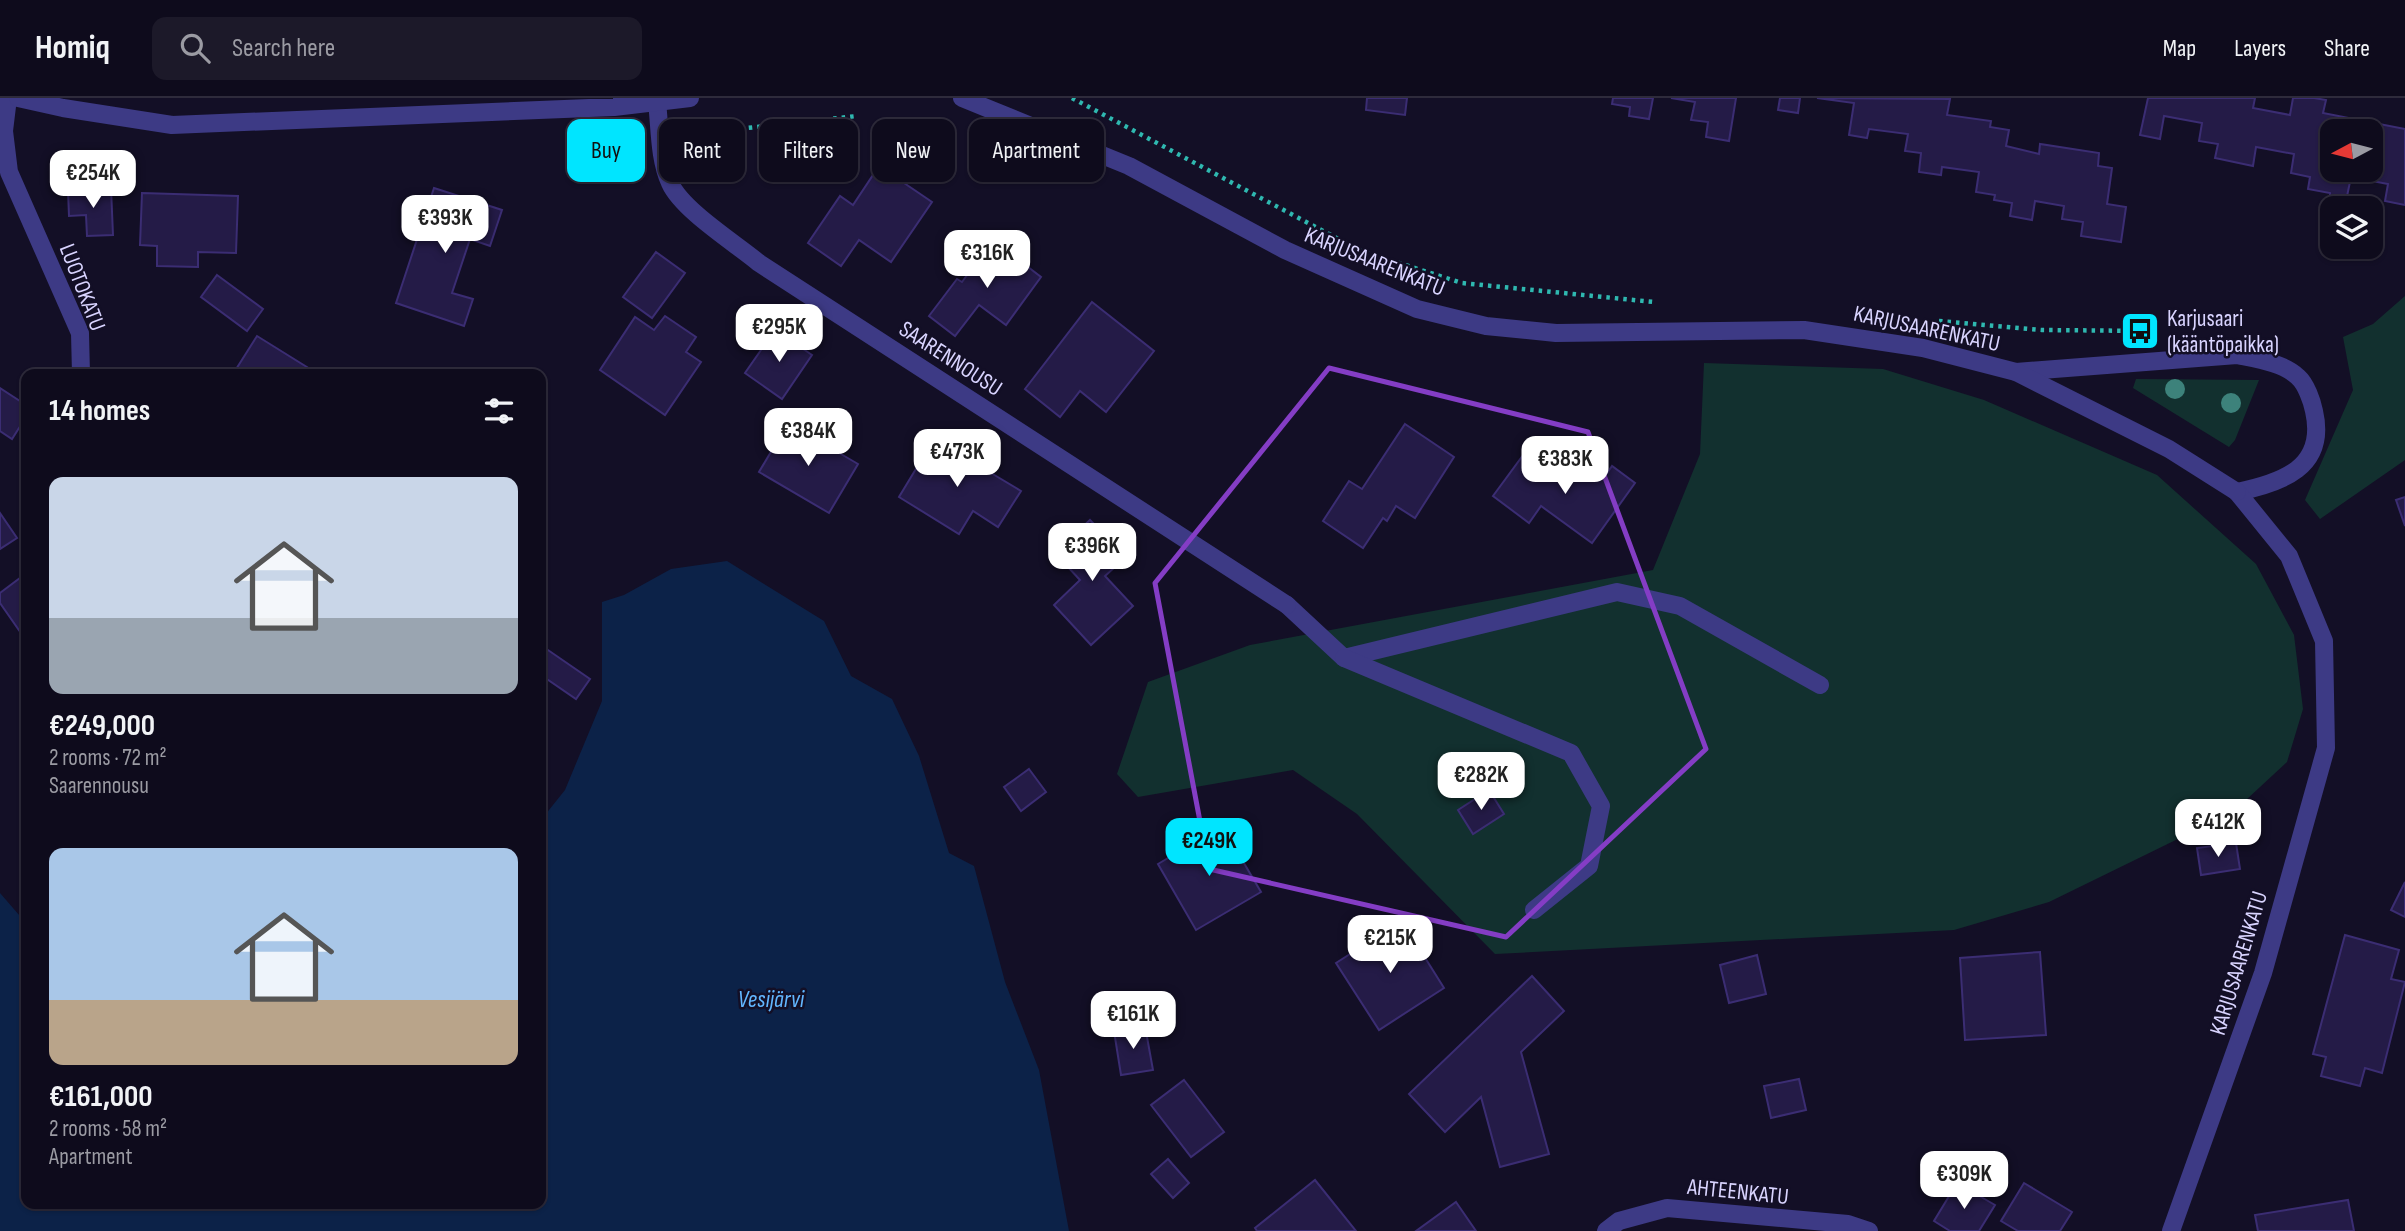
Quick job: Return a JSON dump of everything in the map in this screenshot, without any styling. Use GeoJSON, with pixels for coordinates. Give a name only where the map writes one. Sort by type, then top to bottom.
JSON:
{"type":"FeatureCollection","features":[{"type":"Feature","properties":{"kind":"street","name":"LUOTOKATU"},"geometry":{"type":"LineString","coordinates":[[8,98],[4,131],[9,172],[80,333],[81,369]]}},
{"type":"Feature","properties":{"kind":"street"},"geometry":{"type":"LineString","coordinates":[[18,98],[172,125],[657,102],[690,98]]}},
{"type":"Feature","properties":{"kind":"street","name":"KARJUSAARENKATU"},"geometry":{"type":"LineString","coordinates":[[962,98],[1129,166],[1285,250],[1417,309],[1486,326],[1556,333],[1804,330],[1923,348],[2016,372],[2169,449],[2236,492],[2290,555],[2324,641],[2326,748],[2263,973],[2171,1231]]}},
{"type":"Feature","properties":{"kind":"street","name":"SAARENNOUSU"},"geometry":{"type":"LineString","coordinates":[[657,102],[663,160],[671,185],[684,201],[759,263],[1287,605],[1344,658]]}},
{"type":"Feature","properties":{"kind":"street"},"geometry":{"type":"LineString","coordinates":[[2016,372],[2237,355],[2268,361],[2299,377],[2312,403],[2317,426],[2311,451],[2299,470],[2273,485],[2236,492]]}},
{"type":"Feature","properties":{"kind":"street"},"geometry":{"type":"LineString","coordinates":[[1344,658],[1617,592],[1680,606],[1821,685]]}},
{"type":"Feature","properties":{"kind":"street"},"geometry":{"type":"LineString","coordinates":[[1344,658],[1570,752],[1601,806],[1589,866],[1534,910]]}},
{"type":"Feature","properties":{"kind":"street","name":"AHTEENKATU"},"geometry":{"type":"LineString","coordinates":[[1606,1231],[1619,1221],[1667,1208],[1848,1224],[1869,1231]]}},
{"type":"Feature","properties":{"kind":"path"},"geometry":{"type":"LineString","coordinates":[[1072,98],[1361,251],[1462,283],[1659,302]]}},
{"type":"Feature","properties":{"kind":"path"},"geometry":{"type":"LineString","coordinates":[[684,201],[692,159],[701,134],[857,116]]}},
{"type":"Feature","properties":{"kind":"path"},"geometry":{"type":"LineString","coordinates":[[1926,320],[2042,330],[2168,331]]}},
{"type":"Feature","properties":{"kind":"highlighted area"},"geometry":{"type":"Polygon","coordinates":[[[1329,368],[1588,432],[1706,749],[1506,937],[1209,869],[1155,583],[1329,368]]]}},
{"type":"Feature","properties":{"kind":"green space"},"geometry":{"type":"Polygon","coordinates":[[[2405,296],[2405,460],[2320,519],[2305,500],[2353,390],[2343,337],[2373,324],[2405,296]]]}},
{"type":"Feature","properties":{"kind":"green space"},"geometry":{"type":"Polygon","coordinates":[[[1704,363],[1883,369],[1984,400],[2157,475],[2256,564],[2294,635],[2303,709],[2287,762],[2233,812],[2049,902],[1954,930],[1495,954],[1357,814],[1293,770],[1138,797],[1117,774],[1148,682],[1250,645],[1653,570],[1700,454],[1704,363]]]}},
{"type":"Feature","properties":{"kind":"green space"},"geometry":{"type":"Polygon","coordinates":[[[2136,379],[2259,380],[2235,440],[2229,447],[2133,388],[2136,379]]]}},
{"type":"Feature","properties":{"kind":"water","name":"Vesijärvi"},"geometry":{"type":"Polygon","coordinates":[[[727,561],[824,621],[851,676],[892,699],[919,756],[949,853],[974,866],[1005,982],[1039,1070],[1069,1231],[0,1231],[0,893],[21,917],[21,1209],[546,1209],[546,814],[565,790],[602,701],[602,602],[624,595],[671,569],[727,561]]]}},
{"type":"Feature","properties":{"kind":"building"},"geometry":{"type":"Polygon","coordinates":[[[1367,98],[1407,98],[1405,115],[1366,110],[1367,98]]]}},
{"type":"Feature","properties":{"kind":"building"},"geometry":{"type":"Polygon","coordinates":[[[1613,98],[1653,98],[1649,119],[1629,116],[1630,107],[1612,104],[1613,98]]]}},
{"type":"Feature","properties":{"kind":"building"},"geometry":{"type":"Polygon","coordinates":[[[1671,98],[1736,98],[1729,141],[1706,137],[1708,122],[1691,120],[1695,102],[1671,98]]]}},
{"type":"Feature","properties":{"kind":"building"},"geometry":{"type":"Polygon","coordinates":[[[1780,98],[1800,98],[1798,113],[1778,110],[1780,98]]]}},
{"type":"Feature","properties":{"kind":"building"},"geometry":{"type":"Polygon","coordinates":[[[1817,98],[1950,99],[1947,115],[1991,121],[1990,127],[2009,130],[2006,146],[2039,154],[2040,144],[2099,153],[2098,166],[2112,168],[2107,204],[2126,207],[2121,242],[2081,236],[2083,222],[2062,219],[2064,206],[2035,201],[2032,220],[2010,216],[2012,203],[1994,200],[1995,195],[1976,192],[1979,172],[1942,167],[1941,175],[1919,172],[1921,153],[1905,151],[1908,134],[1869,129],[1867,138],[1849,135],[1854,103],[1817,98]]]}},
{"type":"Feature","properties":{"kind":"building"},"geometry":{"type":"Polygon","coordinates":[[[2148,98],[2255,98],[2253,108],[2290,115],[2293,98],[2326,100],[2323,113],[2354,119],[2320,119],[2320,182],[2350,182],[2347,196],[2330,196],[2330,193],[2308,189],[2310,177],[2291,173],[2294,154],[2256,147],[2253,166],[2215,158],[2218,144],[2199,141],[2202,123],[2164,116],[2160,139],[2140,135],[2148,98]]]}},
{"type":"Feature","properties":{"kind":"building"},"geometry":{"type":"Polygon","coordinates":[[[2384,125],[2405,129],[2405,205],[2385,201],[2388,184],[2377,182],[2384,182],[2384,125]]]}},
{"type":"Feature","properties":{"kind":"building"},"geometry":{"type":"Polygon","coordinates":[[[872,176],[872,182],[903,182],[932,202],[891,262],[859,240],[841,266],[808,243],[840,196],[853,205],[872,176]]]}},
{"type":"Feature","properties":{"kind":"building"},"geometry":{"type":"Polygon","coordinates":[[[111,188],[113,235],[87,236],[86,215],[69,216],[68,191],[111,188]]]}},
{"type":"Feature","properties":{"kind":"building"},"geometry":{"type":"Polygon","coordinates":[[[434,188],[502,210],[490,246],[470,239],[452,293],[473,299],[464,326],[396,303],[434,188]]]}},
{"type":"Feature","properties":{"kind":"building"},"geometry":{"type":"Polygon","coordinates":[[[142,193],[238,196],[236,253],[198,252],[198,267],[157,266],[157,246],[140,245],[142,193]]]}},
{"type":"Feature","properties":{"kind":"building"},"geometry":{"type":"Polygon","coordinates":[[[993,240],[1041,277],[1006,325],[979,305],[955,336],[929,316],[957,279],[962,282],[993,240]]]}},
{"type":"Feature","properties":{"kind":"building"},"geometry":{"type":"Polygon","coordinates":[[[656,252],[685,273],[652,318],[623,297],[656,252]]]}},
{"type":"Feature","properties":{"kind":"building"},"geometry":{"type":"Polygon","coordinates":[[[217,275],[263,309],[247,331],[201,297],[217,275]]]}},
{"type":"Feature","properties":{"kind":"building"},"geometry":{"type":"Polygon","coordinates":[[[1092,302],[1154,351],[1106,412],[1080,391],[1060,417],[1025,389],[1092,302]]]}},
{"type":"Feature","properties":{"kind":"building"},"geometry":{"type":"Polygon","coordinates":[[[665,316],[696,337],[686,352],[701,362],[665,415],[600,370],[635,317],[654,330],[665,316]]]}},
{"type":"Feature","properties":{"kind":"building"},"geometry":{"type":"Polygon","coordinates":[[[775,330],[812,355],[782,399],[745,373],[775,330]]]}},
{"type":"Feature","properties":{"kind":"building"},"geometry":{"type":"Polygon","coordinates":[[[257,336],[310,369],[236,369],[257,336]]]}},
{"type":"Feature","properties":{"kind":"building"},"geometry":{"type":"Polygon","coordinates":[[[0,388],[21,402],[21,425],[12,439],[0,431],[0,388]]]}},
{"type":"Feature","properties":{"kind":"building"},"geometry":{"type":"Polygon","coordinates":[[[788,423],[858,464],[829,513],[759,472],[788,423]]]}},
{"type":"Feature","properties":{"kind":"building"},"geometry":{"type":"Polygon","coordinates":[[[1405,424],[1454,457],[1415,518],[1396,506],[1387,521],[1383,518],[1363,548],[1323,521],[1349,481],[1362,489],[1405,424]]]}},
{"type":"Feature","properties":{"kind":"building"},"geometry":{"type":"Polygon","coordinates":[[[934,439],[1021,491],[998,527],[973,511],[959,534],[899,497],[934,439]]]}},
{"type":"Feature","properties":{"kind":"building"},"geometry":{"type":"Polygon","coordinates":[[[1524,454],[1567,485],[1582,464],[1603,479],[1612,466],[1635,483],[1592,543],[1541,506],[1529,523],[1493,496],[1524,454]]]}},
{"type":"Feature","properties":{"kind":"building"},"geometry":{"type":"Polygon","coordinates":[[[2405,497],[2405,526],[2396,500],[2405,497]]]}},
{"type":"Feature","properties":{"kind":"building"},"geometry":{"type":"Polygon","coordinates":[[[0,513],[17,538],[0,549],[0,513]]]}},
{"type":"Feature","properties":{"kind":"building"},"geometry":{"type":"Polygon","coordinates":[[[1090,520],[1126,557],[1105,576],[1133,606],[1091,645],[1054,605],[1080,580],[1055,553],[1090,520]]]}},
{"type":"Feature","properties":{"kind":"building"},"geometry":{"type":"Polygon","coordinates":[[[21,577],[21,633],[0,603],[0,593],[21,577]]]}},
{"type":"Feature","properties":{"kind":"building"},"geometry":{"type":"Polygon","coordinates":[[[546,649],[590,679],[576,699],[546,678],[546,649]]]}},
{"type":"Feature","properties":{"kind":"building"},"geometry":{"type":"Polygon","coordinates":[[[1029,769],[1046,792],[1021,811],[1004,787],[1029,769]]]}},
{"type":"Feature","properties":{"kind":"building"},"geometry":{"type":"Polygon","coordinates":[[[1489,790],[1504,814],[1473,834],[1458,810],[1489,790]]]}},
{"type":"Feature","properties":{"kind":"building"},"geometry":{"type":"Polygon","coordinates":[[[1222,826],[1261,892],[1196,930],[1158,864],[1222,826]]]}},
{"type":"Feature","properties":{"kind":"building"},"geometry":{"type":"Polygon","coordinates":[[[2236,843],[2240,869],[2201,875],[2197,848],[2236,843]]]}},
{"type":"Feature","properties":{"kind":"building"},"geometry":{"type":"Polygon","coordinates":[[[2405,882],[2405,917],[2391,910],[2405,882]]]}},
{"type":"Feature","properties":{"kind":"building"},"geometry":{"type":"Polygon","coordinates":[[[1402,921],[1444,988],[1379,1030],[1336,963],[1402,921]]]}},
{"type":"Feature","properties":{"kind":"building"},"geometry":{"type":"Polygon","coordinates":[[[2345,935],[2399,950],[2391,979],[2405,982],[2382,1073],[2365,1068],[2360,1086],[2321,1076],[2326,1057],[2313,1054],[2345,935]]]}},
{"type":"Feature","properties":{"kind":"building"},"geometry":{"type":"Polygon","coordinates":[[[2040,952],[2046,1035],[1965,1040],[1960,958],[2040,952]]]}},
{"type":"Feature","properties":{"kind":"building"},"geometry":{"type":"Polygon","coordinates":[[[1757,955],[1766,994],[1729,1003],[1720,965],[1757,955]]]}},
{"type":"Feature","properties":{"kind":"building"},"geometry":{"type":"Polygon","coordinates":[[[1532,976],[1564,1011],[1521,1052],[1549,1154],[1500,1167],[1481,1097],[1445,1132],[1409,1094],[1532,976]]]}},
{"type":"Feature","properties":{"kind":"building"},"geometry":{"type":"Polygon","coordinates":[[[1145,1026],[1153,1070],[1121,1075],[1114,1031],[1145,1026]]]}},
{"type":"Feature","properties":{"kind":"building"},"geometry":{"type":"Polygon","coordinates":[[[1799,1079],[1806,1110],[1771,1118],[1764,1086],[1799,1079]]]}},
{"type":"Feature","properties":{"kind":"building"},"geometry":{"type":"Polygon","coordinates":[[[1184,1080],[1224,1132],[1191,1157],[1151,1105],[1184,1080]]]}},
{"type":"Feature","properties":{"kind":"building"},"geometry":{"type":"Polygon","coordinates":[[[1168,1159],[1189,1183],[1173,1198],[1151,1174],[1168,1159]]]}},
{"type":"Feature","properties":{"kind":"building"},"geometry":{"type":"Polygon","coordinates":[[[1315,1180],[1356,1231],[1257,1231],[1255,1228],[1315,1180]]]}},
{"type":"Feature","properties":{"kind":"building"},"geometry":{"type":"Polygon","coordinates":[[[1957,1183],[1995,1205],[1979,1231],[1950,1231],[1934,1221],[1957,1183]]]}},
{"type":"Feature","properties":{"kind":"building"},"geometry":{"type":"Polygon","coordinates":[[[2024,1183],[2072,1212],[2060,1231],[2018,1231],[2001,1221],[2024,1183]]]}},
{"type":"Feature","properties":{"kind":"building"},"geometry":{"type":"Polygon","coordinates":[[[2348,1200],[2354,1231],[2258,1231],[2255,1215],[2348,1200]]]}},
{"type":"Feature","properties":{"kind":"building"},"geometry":{"type":"Polygon","coordinates":[[[1456,1202],[1476,1231],[1416,1231],[1456,1202]]]}},
{"type":"Feature","properties":{"kind":"place","name":"Karjusaari (kääntöpaikka)"},"geometry":{"type":"Point","coordinates":[2140,331]}}]}
